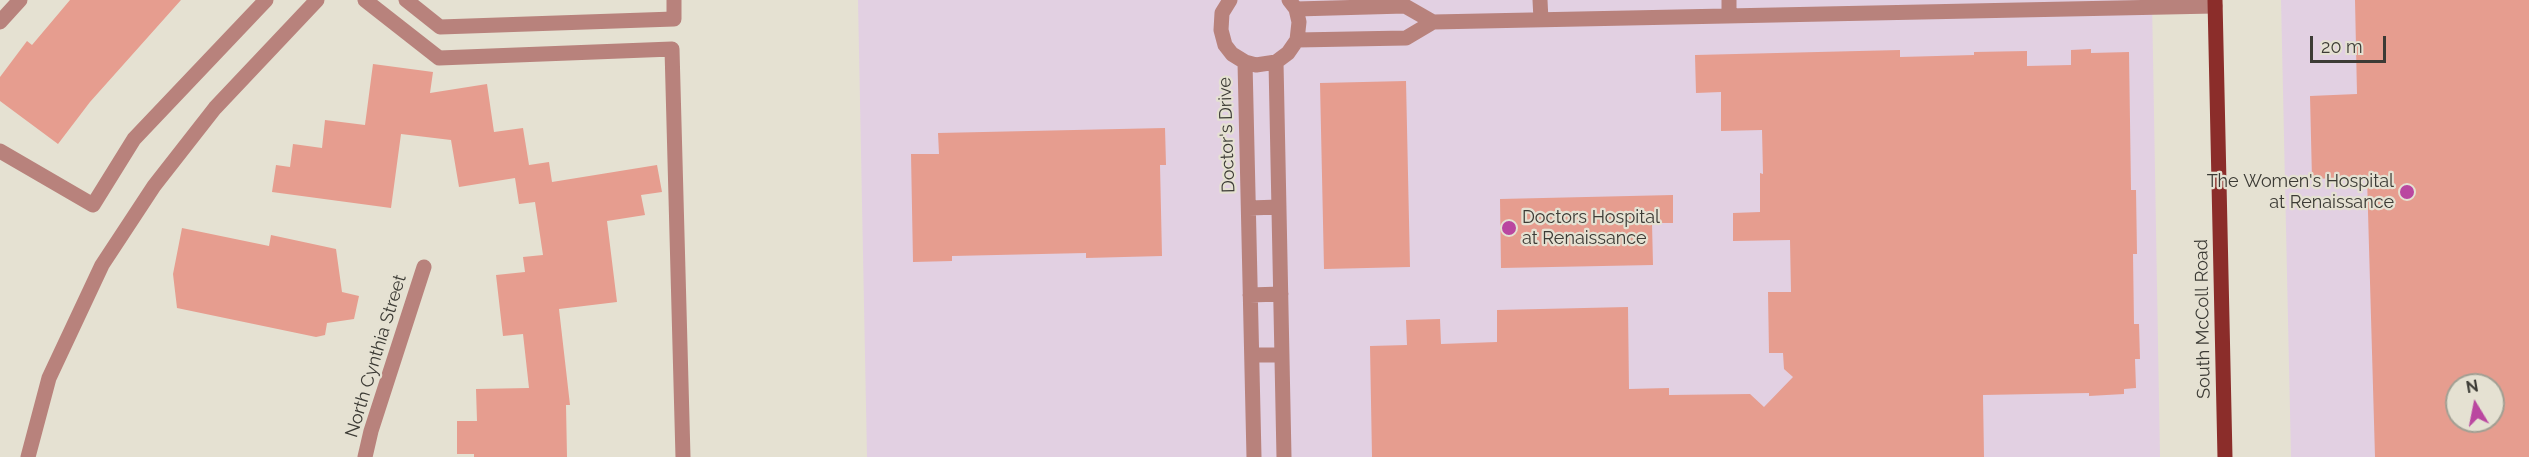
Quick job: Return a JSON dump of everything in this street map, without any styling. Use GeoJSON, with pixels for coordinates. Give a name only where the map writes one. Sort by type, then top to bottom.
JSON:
{"type":"FeatureCollection","features":[{"type":"Feature","properties":{"kind":"main road","name":"South McColl Road"},"geometry":{"type":"LineString","coordinates":[[2215,3],[2225,457]]}},
{"type":"Feature","properties":{"kind":"street"},"geometry":{"type":"LineString","coordinates":[[0,22],[20,0]]}},
{"type":"Feature","properties":{"kind":"street"},"geometry":{"type":"LineString","coordinates":[[0,151],[93,205],[134,139],[266,0]]}},
{"type":"Feature","properties":{"kind":"street"},"geometry":{"type":"LineString","coordinates":[[28,457],[49,378],[102,265],[154,186],[215,108],[317,0]]}},
{"type":"Feature","properties":{"kind":"street"},"geometry":{"type":"LineString","coordinates":[[365,0],[439,58],[672,49],[683,457]]}},
{"type":"Feature","properties":{"kind":"street"},"geometry":{"type":"LineString","coordinates":[[406,0],[440,27],[674,19],[674,0]]}},
{"type":"Feature","properties":{"kind":"street","name":"Doctor's Drive"},"geometry":{"type":"LineString","coordinates":[[1212,0],[1226,7],[1221,30],[1225,45],[1232,54],[1245,62],[1257,65],[1276,62]]}},
{"type":"Feature","properties":{"kind":"street"},"geometry":{"type":"LineString","coordinates":[[1540,0],[1541,20]]}},
{"type":"Feature","properties":{"kind":"street"},"geometry":{"type":"LineString","coordinates":[[1729,0],[1730,16]]}},
{"type":"Feature","properties":{"kind":"street"},"geometry":{"type":"LineString","coordinates":[[1297,40],[1406,38],[1433,22],[1730,16],[1916,6],[2215,3]]}},
{"type":"Feature","properties":{"kind":"street"},"geometry":{"type":"LineString","coordinates":[[1284,457],[1276,62],[1288,53],[1297,40],[1299,22],[1292,5],[1405,6],[1433,22]]}},
{"type":"Feature","properties":{"kind":"street","name":"Doctor's Drive"},"geometry":{"type":"LineString","coordinates":[[1245,62],[1254,457]]}},
{"type":"Feature","properties":{"kind":"street","name":"Doctor's Drive"},"geometry":{"type":"LineString","coordinates":[[1249,208],[1279,207]]}},
{"type":"Feature","properties":{"kind":"street","name":"North Cynthia Street"},"geometry":{"type":"LineString","coordinates":[[365,457],[371,431],[424,267]]}},
{"type":"Feature","properties":{"kind":"street"},"geometry":{"type":"LineString","coordinates":[[1250,296],[1281,294]]}},
{"type":"Feature","properties":{"kind":"street"},"geometry":{"type":"LineString","coordinates":[[1252,355],[1282,355]]}},
{"type":"Feature","properties":{"kind":"shaded area","name":"Doctors Hospital at Renaissance"},"geometry":{"type":"Polygon","coordinates":[[[858,0],[2152,0],[2160,457],[867,457],[858,0]]]}},
{"type":"Feature","properties":{"kind":"shaded area","name":"The Women's Hospital at Renaissance"},"geometry":{"type":"Polygon","coordinates":[[[2281,0],[2529,0],[2529,457],[2291,457],[2281,0]]]}},
{"type":"Feature","properties":{"kind":"building"},"geometry":{"type":"Polygon","coordinates":[[[70,0],[181,0],[90,102],[58,144],[0,101],[0,77],[27,41],[32,45],[70,0]]]}},
{"type":"Feature","properties":{"kind":"building","name":"The Women's Hospital at Renaissance"},"geometry":{"type":"Polygon","coordinates":[[[2355,0],[2529,0],[2529,457],[2375,457],[2367,177],[2312,179],[2310,96],[2357,94],[2355,0]]]}},
{"type":"Feature","properties":{"kind":"building"},"geometry":{"type":"Polygon","coordinates":[[[2091,49],[2091,53],[2129,52],[2131,190],[2136,190],[2137,254],[2133,254],[2134,324],[2139,324],[2140,359],[2135,359],[2136,388],[2124,389],[2124,394],[2089,396],[2089,393],[1983,395],[1984,457],[1372,457],[1370,346],[1407,345],[1406,320],[1440,319],[1441,344],[1497,342],[1497,310],[1628,307],[1629,389],[1669,388],[1669,395],[1750,394],[1764,407],[1793,377],[1784,369],[1783,353],[1769,353],[1768,292],[1791,292],[1790,240],[1733,241],[1733,213],[1760,212],[1760,173],[1763,174],[1762,130],[1721,131],[1721,92],[1696,93],[1695,55],[1900,50],[1900,57],[2027,51],[2027,66],[2071,65],[2071,50],[2091,49]]]}},
{"type":"Feature","properties":{"kind":"building"},"geometry":{"type":"Polygon","coordinates":[[[373,64],[433,72],[430,93],[487,84],[494,132],[523,128],[529,165],[549,162],[552,182],[657,165],[662,192],[641,195],[645,215],[607,221],[617,302],[559,309],[570,405],[566,405],[567,457],[474,457],[474,454],[457,454],[457,421],[477,421],[476,389],[529,388],[523,334],[503,336],[496,275],[525,272],[523,257],[543,255],[535,202],[519,204],[515,178],[459,187],[451,140],[401,134],[391,208],[272,192],[276,165],[290,167],[293,144],[322,148],[325,120],[365,125],[373,64]]]}},
{"type":"Feature","properties":{"kind":"building"},"geometry":{"type":"Polygon","coordinates":[[[1406,81],[1410,267],[1324,269],[1320,83],[1406,81]]]}},
{"type":"Feature","properties":{"kind":"building"},"geometry":{"type":"Polygon","coordinates":[[[1165,128],[1166,165],[1160,165],[1162,256],[1086,258],[1086,253],[952,256],[952,261],[913,262],[911,154],[939,154],[938,133],[1165,128]]]}},
{"type":"Feature","properties":{"kind":"building"},"geometry":{"type":"Polygon","coordinates":[[[1673,195],[1673,223],[1652,223],[1653,265],[1501,268],[1500,199],[1673,195]]]}},
{"type":"Feature","properties":{"kind":"building"},"geometry":{"type":"Polygon","coordinates":[[[182,228],[269,246],[271,235],[336,249],[342,292],[359,296],[354,319],[327,323],[325,335],[316,337],[177,308],[173,274],[182,228]]]}},
{"type":"Feature","properties":{"kind":"place","name":"The Women's Hospital at Renaissance"},"geometry":{"type":"Point","coordinates":[2407,192]}},
{"type":"Feature","properties":{"kind":"place","name":"Doctors Hospital at Renaissance"},"geometry":{"type":"Point","coordinates":[1509,228]}}]}
